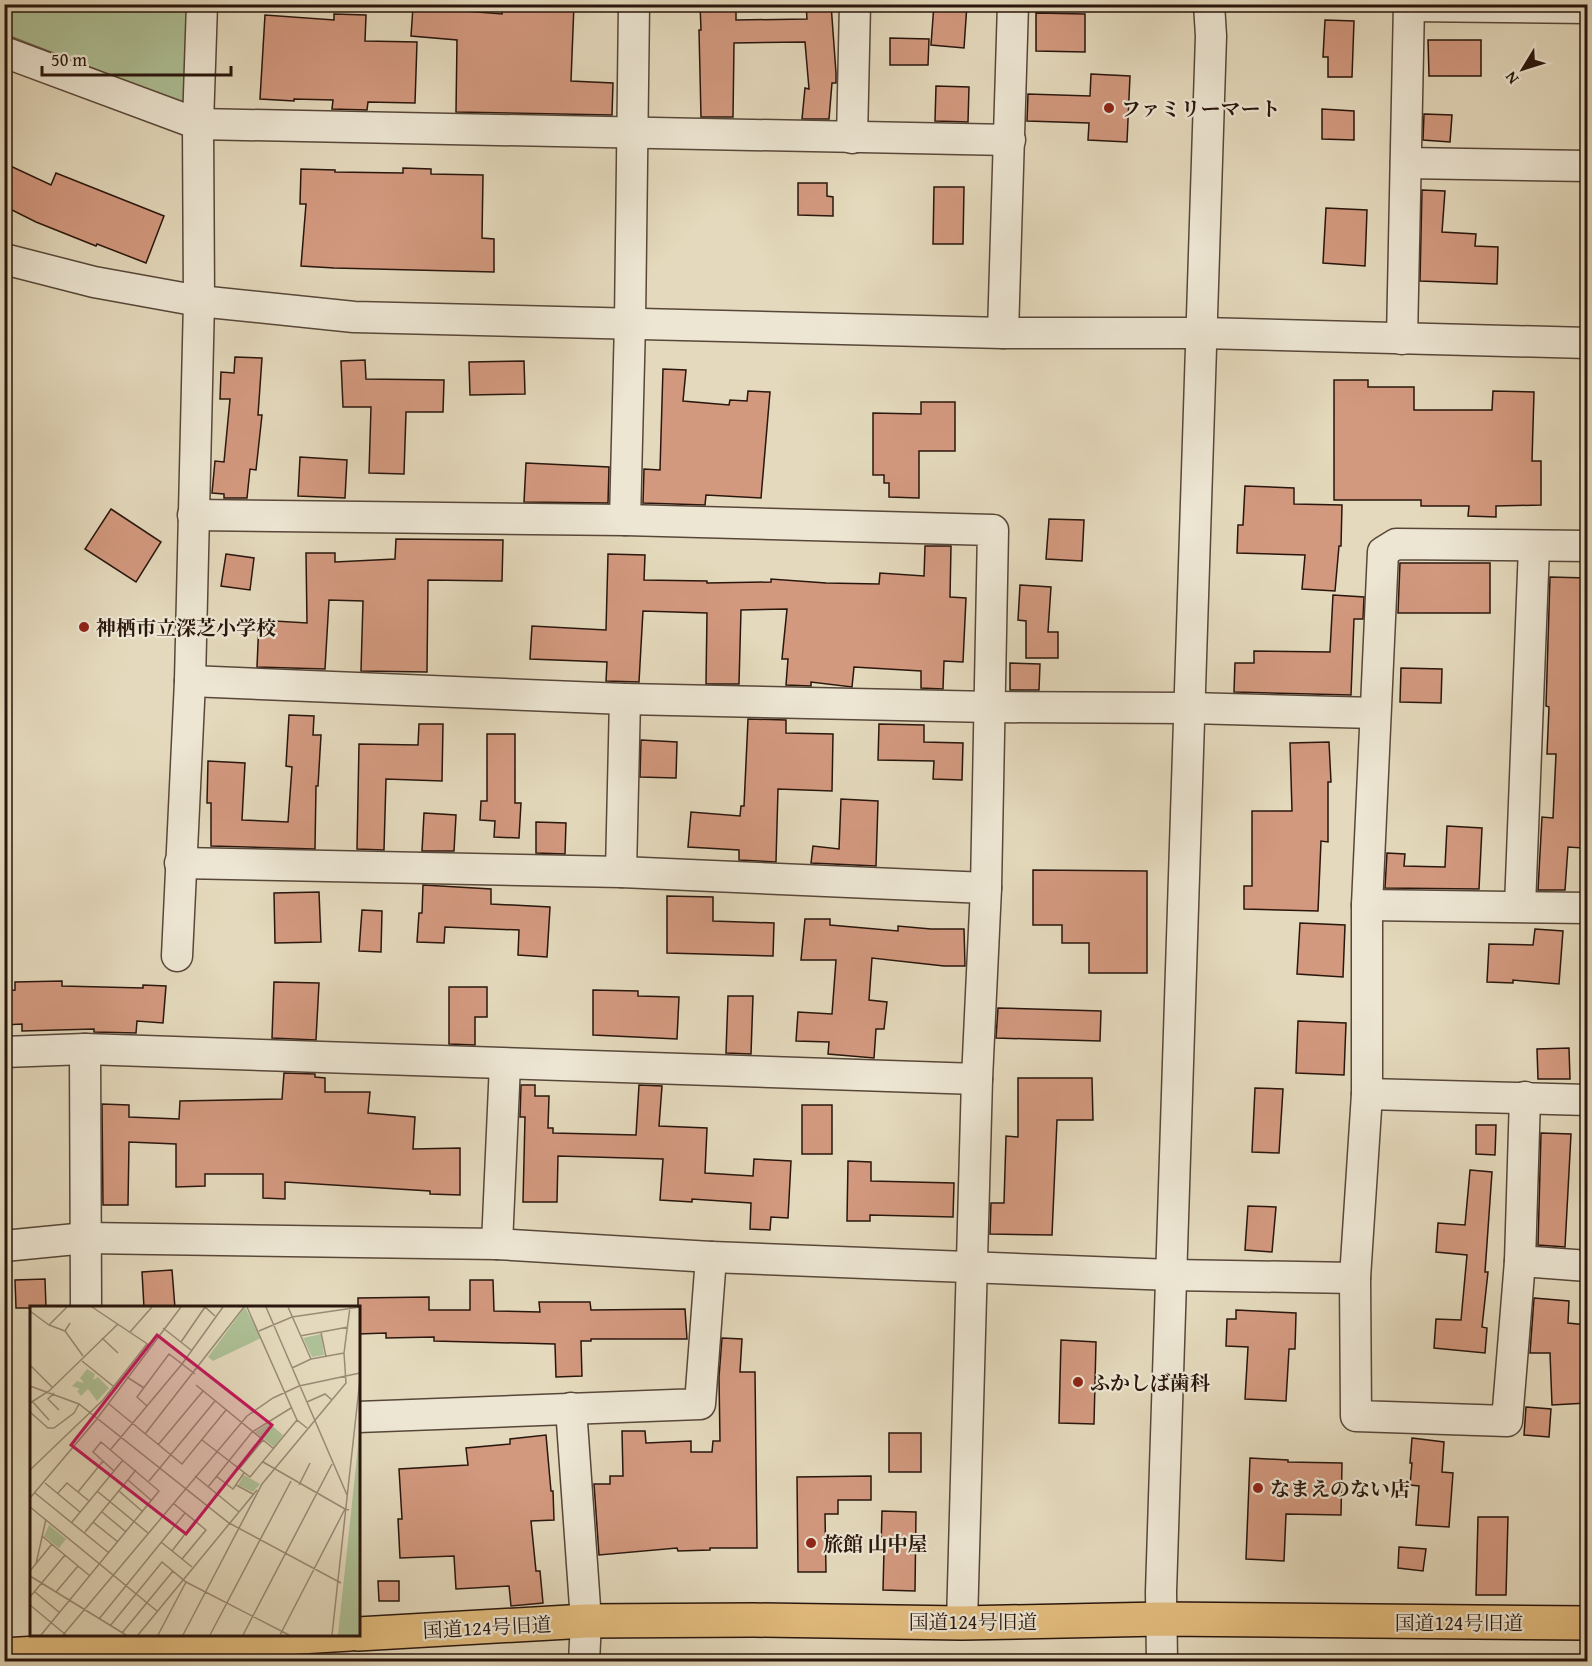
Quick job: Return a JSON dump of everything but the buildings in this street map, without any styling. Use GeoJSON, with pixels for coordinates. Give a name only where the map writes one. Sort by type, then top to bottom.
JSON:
{"type":"FeatureCollection","features":[{"type":"Feature","properties":{"kind":"highway","name":"国道124号旧道"},"geometry":{"type":"LineString","coordinates":[[360,1634],[586,1621],[754,1620],[962,1623],[1161,1619],[1587,1623]]}},
{"type":"Feature","properties":{"kind":"highway"},"geometry":{"type":"LineString","coordinates":[[4,1654],[142,1654],[339,1636]]}},
{"type":"Feature","properties":{"kind":"street"},"geometry":{"type":"LineString","coordinates":[[177,956],[190,681],[200,301],[198,124],[202,4]]}},
{"type":"Feature","properties":{"kind":"street"},"geometry":{"type":"LineString","coordinates":[[625,520],[634,4]]}},
{"type":"Feature","properties":{"kind":"street"},"geometry":{"type":"LineString","coordinates":[[852,138],[855,4]]}},
{"type":"Feature","properties":{"kind":"street"},"geometry":{"type":"LineString","coordinates":[[1003,333],[1013,4]]}},
{"type":"Feature","properties":{"kind":"street"},"geometry":{"type":"LineString","coordinates":[[1162,1662],[1161,1619],[1211,36],[1209,4]]}},
{"type":"Feature","properties":{"kind":"street"},"geometry":{"type":"LineString","coordinates":[[1402,339],[1409,5],[1587,8]]}},
{"type":"Feature","properties":{"kind":"street"},"geometry":{"type":"LineString","coordinates":[[4,52],[198,124],[1010,140]]}},
{"type":"Feature","properties":{"kind":"street"},"geometry":{"type":"LineString","coordinates":[[1406,163],[1587,166]]}},
{"type":"Feature","properties":{"kind":"street"},"geometry":{"type":"LineString","coordinates":[[4,259],[94,282],[200,301],[354,316],[1003,333],[1201,333],[1587,343]]}},
{"type":"Feature","properties":{"kind":"street"},"geometry":{"type":"LineString","coordinates":[[193,514],[625,520],[993,530],[986,888],[977,1080],[962,1623]]}},
{"type":"Feature","properties":{"kind":"street"},"geometry":{"type":"LineString","coordinates":[[1525,1097],[1520,1261],[1507,1421],[1356,1416],[1355,1278],[1367,1094],[1367,904],[1383,552],[1396,543],[1587,546]]}},
{"type":"Feature","properties":{"kind":"street"},"geometry":{"type":"LineString","coordinates":[[1520,906],[1534,546]]}},
{"type":"Feature","properties":{"kind":"street"},"geometry":{"type":"LineString","coordinates":[[190,681],[625,699],[1375,712]]}},
{"type":"Feature","properties":{"kind":"street"},"geometry":{"type":"LineString","coordinates":[[621,872],[625,699]]}},
{"type":"Feature","properties":{"kind":"street"},"geometry":{"type":"LineString","coordinates":[[180,863],[621,872],[986,888]]}},
{"type":"Feature","properties":{"kind":"street"},"geometry":{"type":"LineString","coordinates":[[1367,904],[1587,908]]}},
{"type":"Feature","properties":{"kind":"street"},"geometry":{"type":"LineString","coordinates":[[4,1052],[85,1049],[977,1080]]}},
{"type":"Feature","properties":{"kind":"street"},"geometry":{"type":"LineString","coordinates":[[85,1049],[86,1306]]}},
{"type":"Feature","properties":{"kind":"street"},"geometry":{"type":"LineString","coordinates":[[497,1244],[505,1064]]}},
{"type":"Feature","properties":{"kind":"street"},"geometry":{"type":"LineString","coordinates":[[1367,1094],[1587,1100]]}},
{"type":"Feature","properties":{"kind":"street"},"geometry":{"type":"LineString","coordinates":[[4,1246],[86,1239],[497,1244],[711,1257],[1172,1275],[1355,1278]]}},
{"type":"Feature","properties":{"kind":"street"},"geometry":{"type":"LineString","coordinates":[[360,1417],[700,1404],[711,1257]]}},
{"type":"Feature","properties":{"kind":"street"},"geometry":{"type":"LineString","coordinates":[[1520,1261],[1587,1266]]}},
{"type":"Feature","properties":{"kind":"street"},"geometry":{"type":"LineString","coordinates":[[571,1408],[586,1621],[584,1662]]}},
{"type":"Feature","properties":{"kind":"green space"},"geometry":{"type":"Polygon","coordinates":[[[7,5],[192,5],[191,93],[182,103],[7,35],[7,5]]]}},
{"type":"Feature","properties":{"kind":"place","name":"ファミリーマート"},"geometry":{"type":"Point","coordinates":[1109,108]}},
{"type":"Feature","properties":{"kind":"place","name":"神栖市立深芝小学校"},"geometry":{"type":"Point","coordinates":[84,627]}},
{"type":"Feature","properties":{"kind":"place","name":"ふかしば歯科"},"geometry":{"type":"Point","coordinates":[1078,1382]}},
{"type":"Feature","properties":{"kind":"place","name":"なまえのない店"},"geometry":{"type":"Point","coordinates":[1258,1488]}},
{"type":"Feature","properties":{"kind":"place","name":"旅館 山中屋"},"geometry":{"type":"Point","coordinates":[811,1543]}}]}
